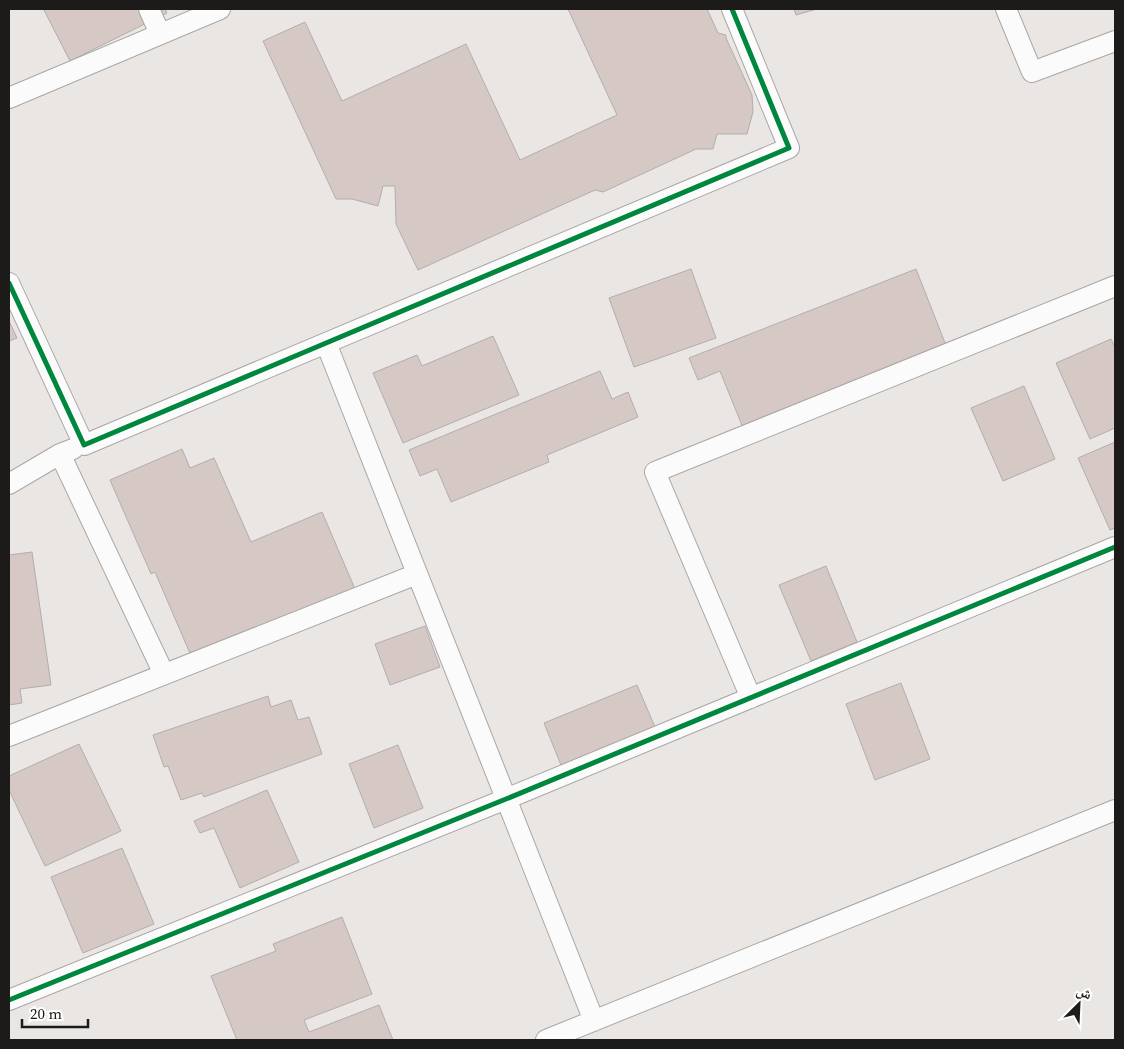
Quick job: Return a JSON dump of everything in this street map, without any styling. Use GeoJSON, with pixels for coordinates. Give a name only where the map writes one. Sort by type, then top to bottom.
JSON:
{"type":"FeatureCollection","features":[{"type":"Feature","properties":{"kind":"street"},"geometry":{"type":"LineString","coordinates":[[149,9],[160,34]]}},
{"type":"Feature","properties":{"kind":"street"},"geometry":{"type":"LineString","coordinates":[[9,98],[220,9]]}},
{"type":"Feature","properties":{"kind":"street"},"geometry":{"type":"LineString","coordinates":[[9,484],[60,454],[789,148],[732,9]]}},
{"type":"Feature","properties":{"kind":"street"},"geometry":{"type":"LineString","coordinates":[[1006,9],[1032,72],[1115,40]]}},
{"type":"Feature","properties":{"kind":"street"},"geometry":{"type":"LineString","coordinates":[[9,283],[84,445]]}},
{"type":"Feature","properties":{"kind":"street"},"geometry":{"type":"LineString","coordinates":[[751,698],[655,472],[1115,286]]}},
{"type":"Feature","properties":{"kind":"street"},"geometry":{"type":"LineString","coordinates":[[326,343],[594,1021]]}},
{"type":"Feature","properties":{"kind":"street"},"geometry":{"type":"LineString","coordinates":[[60,454],[164,674]]}},
{"type":"Feature","properties":{"kind":"street"},"geometry":{"type":"LineString","coordinates":[[9,1000],[506,799],[1115,547]]}},
{"type":"Feature","properties":{"kind":"street"},"geometry":{"type":"LineString","coordinates":[[9,736],[417,574]]}},
{"type":"Feature","properties":{"kind":"street"},"geometry":{"type":"LineString","coordinates":[[546,1040],[1115,810]]}},
{"type":"Feature","properties":{"kind":"building"},"geometry":{"type":"Polygon","coordinates":[[[165,9],[167,13],[70,61],[44,10],[165,9]]]}},
{"type":"Feature","properties":{"kind":"building"},"geometry":{"type":"Polygon","coordinates":[[[568,9],[707,9],[718,33],[726,35],[752,95],[753,112],[747,134],[717,134],[713,149],[696,149],[603,192],[595,190],[418,270],[396,224],[395,186],[383,186],[378,206],[352,199],[336,199],[263,41],[305,22],[342,101],[466,44],[520,160],[617,115],[568,9]]]}},
{"type":"Feature","properties":{"kind":"building"},"geometry":{"type":"Polygon","coordinates":[[[794,9],[817,9],[796,15],[794,9]]]}},
{"type":"Feature","properties":{"kind":"building"},"geometry":{"type":"Polygon","coordinates":[[[691,269],[716,338],[634,367],[609,298],[691,269]]]}},
{"type":"Feature","properties":{"kind":"building"},"geometry":{"type":"Polygon","coordinates":[[[916,269],[947,348],[743,428],[720,371],[698,380],[689,358],[916,269]]]}},
{"type":"Feature","properties":{"kind":"building"},"geometry":{"type":"Polygon","coordinates":[[[9,321],[17,338],[9,341],[9,321]]]}},
{"type":"Feature","properties":{"kind":"building"},"geometry":{"type":"Polygon","coordinates":[[[493,336],[519,395],[403,443],[373,373],[417,355],[422,366],[493,336]]]}},
{"type":"Feature","properties":{"kind":"building"},"geometry":{"type":"Polygon","coordinates":[[[1111,339],[1115,347],[1115,428],[1090,439],[1056,363],[1111,339]]]}},
{"type":"Feature","properties":{"kind":"building"},"geometry":{"type":"Polygon","coordinates":[[[600,371],[612,399],[628,392],[638,417],[547,455],[549,462],[451,502],[437,469],[420,476],[409,450],[600,371]]]}},
{"type":"Feature","properties":{"kind":"building"},"geometry":{"type":"Polygon","coordinates":[[[1024,386],[1055,459],[1003,481],[971,408],[1024,386]]]}},
{"type":"Feature","properties":{"kind":"building"},"geometry":{"type":"Polygon","coordinates":[[[1115,442],[1115,528],[1110,530],[1078,458],[1115,442]]]}},
{"type":"Feature","properties":{"kind":"building"},"geometry":{"type":"Polygon","coordinates":[[[182,449],[190,468],[214,458],[251,542],[322,512],[355,589],[192,658],[155,572],[151,574],[110,480],[182,449]]]}},
{"type":"Feature","properties":{"kind":"building"},"geometry":{"type":"Polygon","coordinates":[[[32,552],[51,685],[20,689],[22,703],[9,705],[9,555],[32,552]]]}},
{"type":"Feature","properties":{"kind":"building"},"geometry":{"type":"Polygon","coordinates":[[[826,566],[857,642],[811,661],[779,585],[826,566]]]}},
{"type":"Feature","properties":{"kind":"building"},"geometry":{"type":"Polygon","coordinates":[[[425,626],[440,667],[390,685],[375,644],[425,626]]]}},
{"type":"Feature","properties":{"kind":"building"},"geometry":{"type":"Polygon","coordinates":[[[901,683],[930,759],[875,780],[846,704],[901,683]]]}},
{"type":"Feature","properties":{"kind":"building"},"geometry":{"type":"Polygon","coordinates":[[[637,685],[655,727],[561,765],[544,723],[637,685]]]}},
{"type":"Feature","properties":{"kind":"building"},"geometry":{"type":"Polygon","coordinates":[[[268,696],[271,707],[291,700],[298,720],[309,717],[322,754],[204,797],[202,793],[181,800],[168,766],[164,767],[153,735],[268,696]]]}},
{"type":"Feature","properties":{"kind":"building"},"geometry":{"type":"Polygon","coordinates":[[[79,744],[121,831],[45,866],[9,790],[9,776],[79,744]]]}},
{"type":"Feature","properties":{"kind":"building"},"geometry":{"type":"Polygon","coordinates":[[[398,745],[423,808],[374,828],[349,764],[398,745]]]}},
{"type":"Feature","properties":{"kind":"building"},"geometry":{"type":"Polygon","coordinates":[[[267,790],[299,862],[240,888],[214,828],[200,833],[194,821],[267,790]]]}},
{"type":"Feature","properties":{"kind":"building"},"geometry":{"type":"Polygon","coordinates":[[[122,848],[154,924],[83,953],[51,877],[122,848]]]}},
{"type":"Feature","properties":{"kind":"building"},"geometry":{"type":"Polygon","coordinates":[[[342,917],[372,994],[304,1020],[309,1032],[379,1005],[393,1040],[237,1040],[211,976],[276,951],[273,944],[342,917]]]}},
{"type":"Feature","properties":{"kind":"cycle path"},"geometry":{"type":"LineString","coordinates":[[9,283],[84,445],[789,148],[732,9]]}},
{"type":"Feature","properties":{"kind":"cycle path"},"geometry":{"type":"LineString","coordinates":[[9,1000],[506,799],[1115,547]]}}]}
